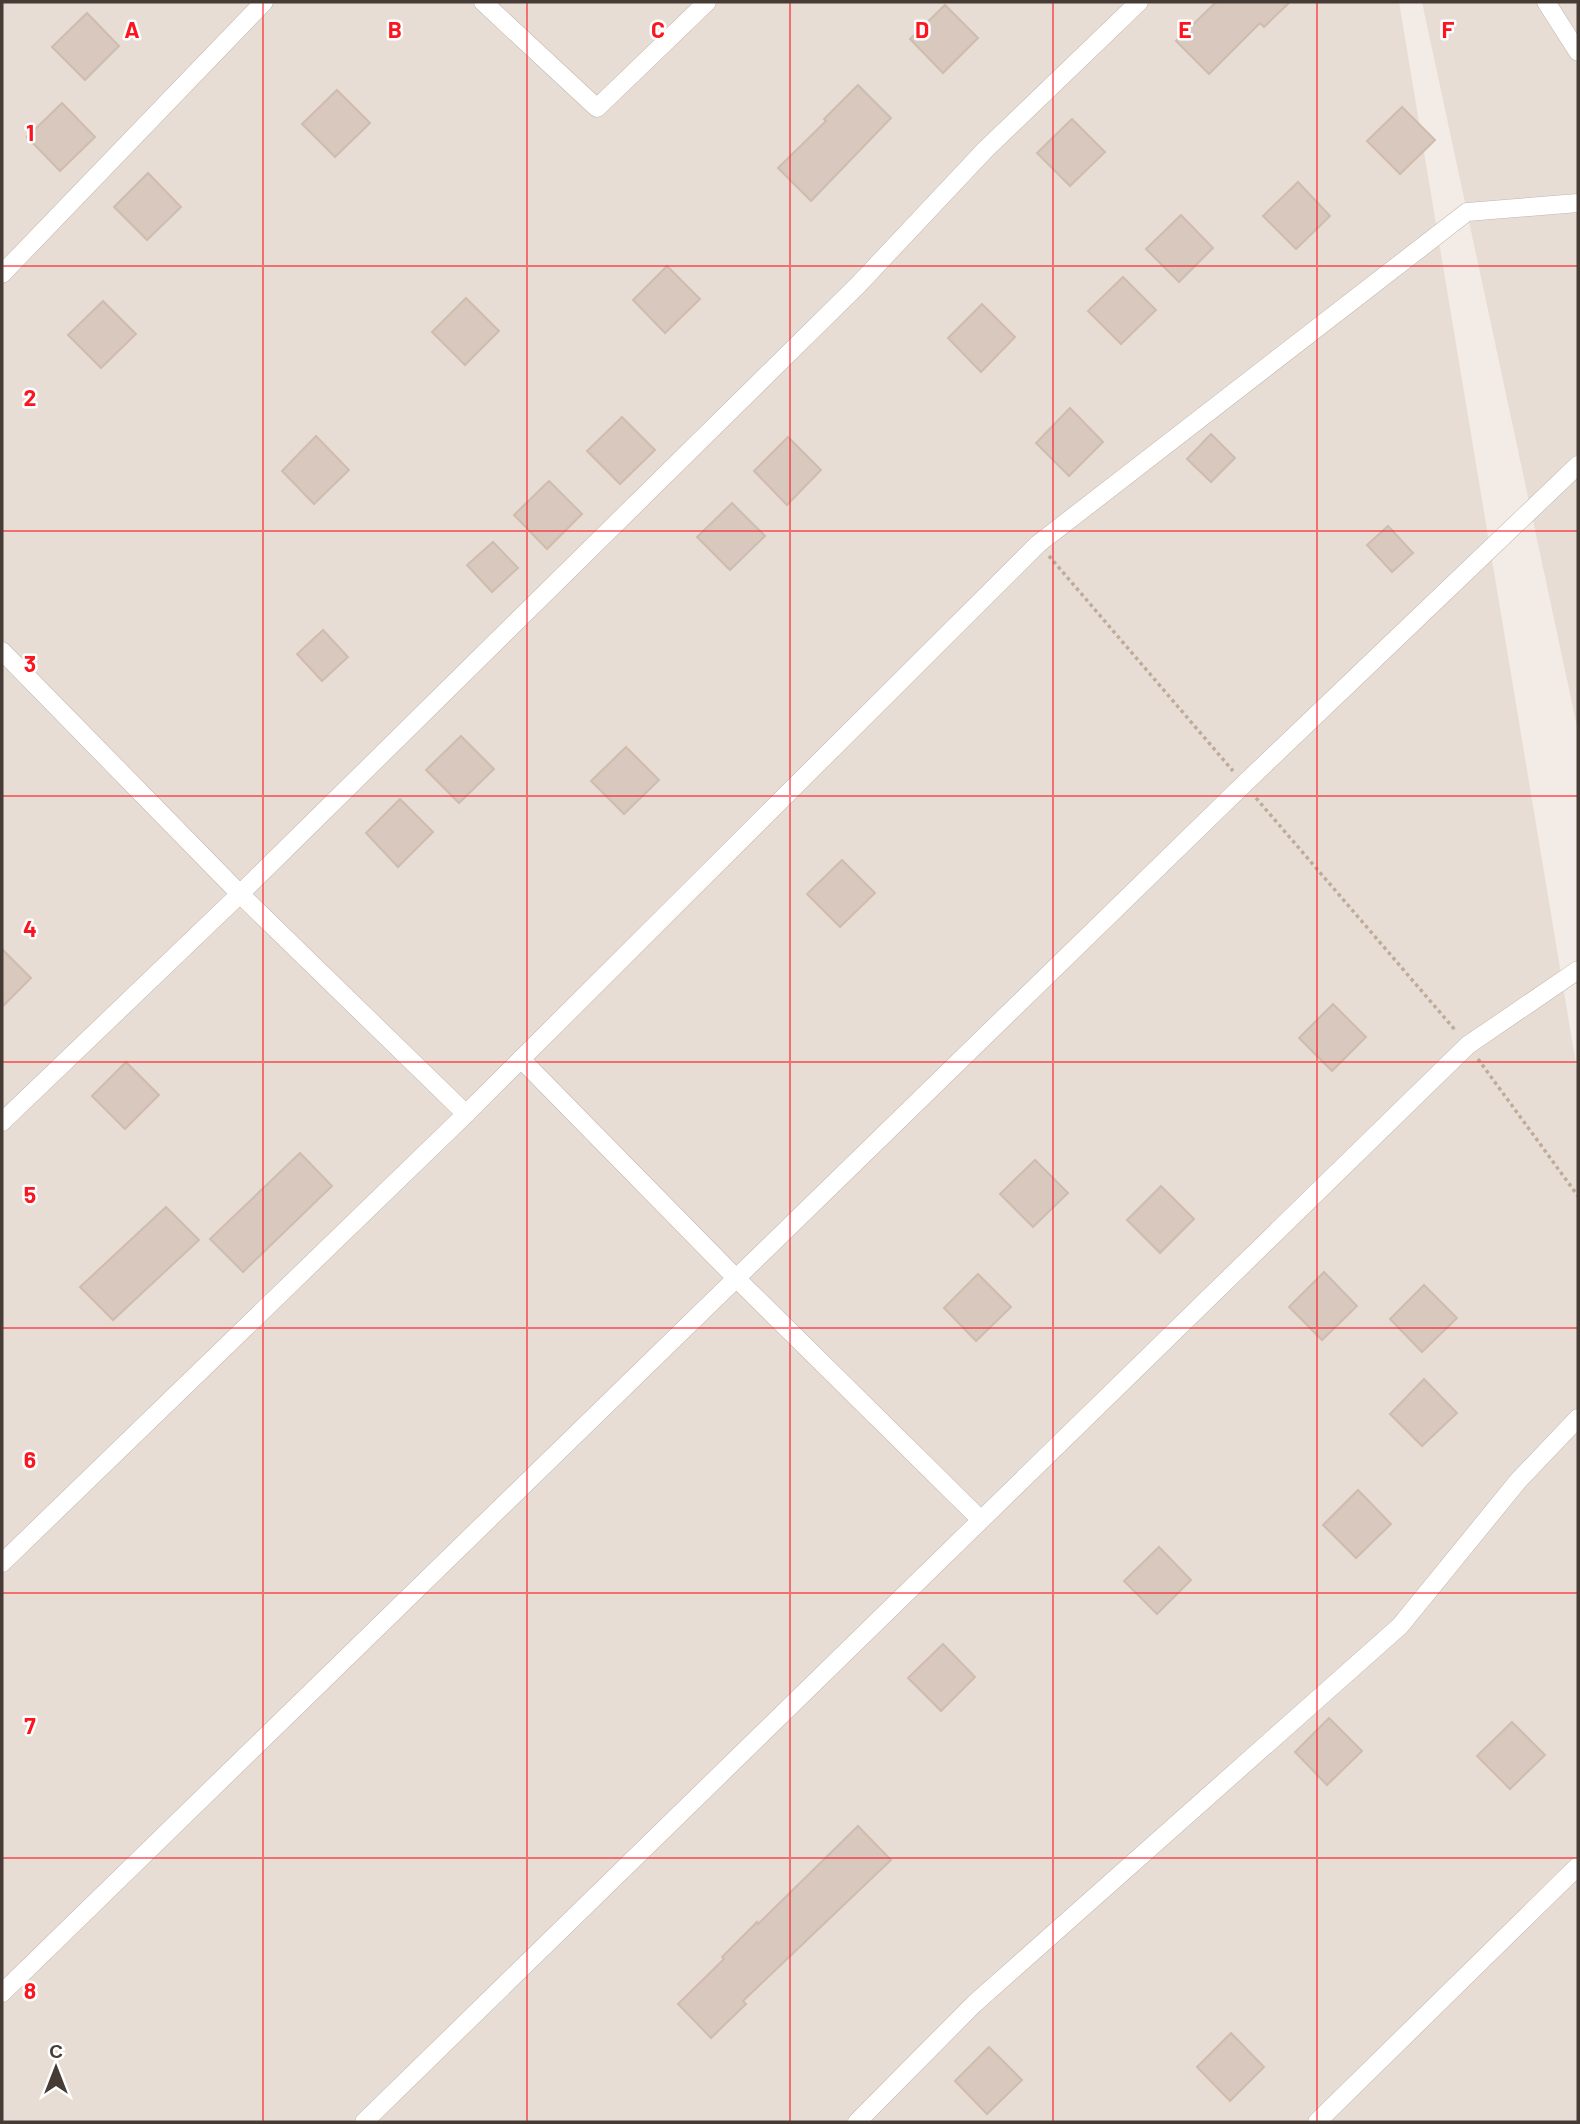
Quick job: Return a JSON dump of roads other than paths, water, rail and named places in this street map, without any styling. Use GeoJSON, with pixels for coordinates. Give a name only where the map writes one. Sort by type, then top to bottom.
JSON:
{"type":"FeatureCollection","features":[{"type":"Feature","properties":{"kind":"street"},"geometry":{"type":"LineString","coordinates":[[2,275],[264,2]]}},
{"type":"Feature","properties":{"kind":"street"},"geometry":{"type":"LineString","coordinates":[[484,2],[597,108],[707,2]]}},
{"type":"Feature","properties":{"kind":"street"},"geometry":{"type":"LineString","coordinates":[[2,1122],[240,894],[858,285],[985,150],[1139,2]]}},
{"type":"Feature","properties":{"kind":"street"},"geometry":{"type":"LineString","coordinates":[[1546,2],[1578,52]]}},
{"type":"Feature","properties":{"kind":"street"},"geometry":{"type":"LineString","coordinates":[[2,1563],[466,1114],[1039,544],[1467,212],[1578,203]]}},
{"type":"Feature","properties":{"kind":"street"},"geometry":{"type":"LineString","coordinates":[[2,1993],[1244,784],[1578,465]]}},
{"type":"Feature","properties":{"kind":"street"},"geometry":{"type":"LineString","coordinates":[[2,651],[240,894],[466,1114]]}},
{"type":"Feature","properties":{"kind":"street"},"geometry":{"type":"LineString","coordinates":[[364,2122],[1468,1045],[1578,970]]}},
{"type":"Feature","properties":{"kind":"street"},"geometry":{"type":"LineString","coordinates":[[521,1059],[736,1278],[981,1520]]}},
{"type":"Feature","properties":{"kind":"street"},"geometry":{"type":"LineString","coordinates":[[857,2122],[974,2004],[1400,1626],[1518,1481],[1578,1418]]}},
{"type":"Feature","properties":{"kind":"street"},"geometry":{"type":"LineString","coordinates":[[1317,2122],[1578,1866]]}}]}
